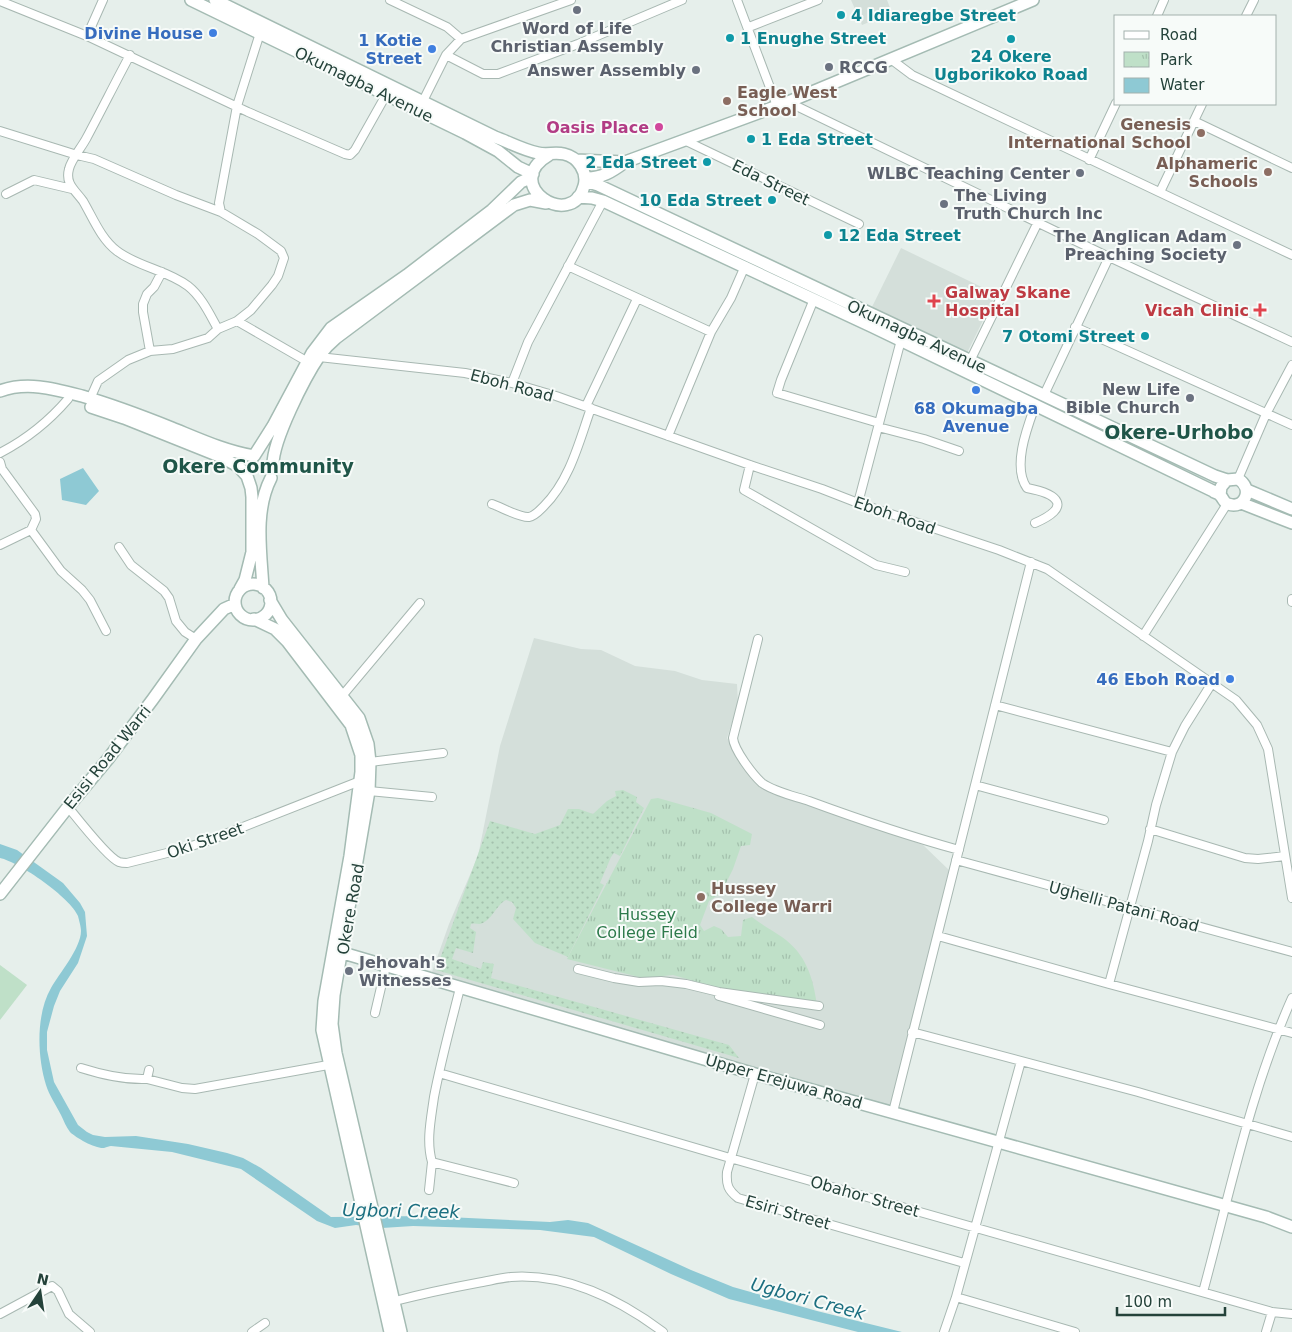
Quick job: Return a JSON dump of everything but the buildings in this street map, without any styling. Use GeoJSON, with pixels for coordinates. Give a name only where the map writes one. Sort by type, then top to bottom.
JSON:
{"type":"FeatureCollection","features":[{"type":"Feature","properties":{"kind":"main road","name":"Okumagba Avenue"},"geometry":{"type":"LineString","coordinates":[[191,0],[220,4],[495,137],[537,153],[549,155]]}},
{"type":"Feature","properties":{"kind":"main road"},"geometry":{"type":"LineString","coordinates":[[585,179],[596,178],[615,170],[625,162],[783,104],[1033,0]]}},
{"type":"Feature","properties":{"kind":"main road","name":"Okumagba Avenue"},"geometry":{"type":"LineString","coordinates":[[220,4],[260,33],[485,143],[518,167],[533,175]]}},
{"type":"Feature","properties":{"kind":"main road"},"geometry":{"type":"LineString","coordinates":[[263,588],[261,514],[267,486],[273,474],[273,456],[280,433],[319,357],[336,338],[514,205],[530,200],[556,205],[564,205],[578,197],[582,192],[585,179],[581,165],[564,153],[549,155],[542,159],[536,166],[533,175],[534,189],[548,203]]}},
{"type":"Feature","properties":{"kind":"main road"},"geometry":{"type":"LineString","coordinates":[[576,160],[625,162]]}},
{"type":"Feature","properties":{"kind":"main road"},"geometry":{"type":"LineString","coordinates":[[248,618],[238,611],[235,604],[237,593],[245,580],[252,552],[252,497],[246,464],[254,456],[273,426],[318,343],[331,328],[407,275],[492,210],[520,182],[533,175]]}},
{"type":"Feature","properties":{"kind":"main road"},"geometry":{"type":"LineString","coordinates":[[585,179],[606,196]]}},
{"type":"Feature","properties":{"kind":"main road","name":"Okumagba Avenue"},"geometry":{"type":"LineString","coordinates":[[606,196],[1224,500]]}},
{"type":"Feature","properties":{"kind":"main road","name":"Okumagba Avenue"},"geometry":{"type":"LineString","coordinates":[[606,196],[1044,395],[1215,476],[1233,480]]}},
{"type":"Feature","properties":{"kind":"main road"},"geometry":{"type":"LineString","coordinates":[[578,197],[606,196]]}},
{"type":"Feature","properties":{"kind":"main road"},"geometry":{"type":"LineString","coordinates":[[0,391],[18,386],[38,386],[65,391],[128,410],[235,452],[268,458],[274,466]]}},
{"type":"Feature","properties":{"kind":"main road"},"geometry":{"type":"LineString","coordinates":[[0,397],[17,392],[48,394],[124,418],[218,456],[238,466],[254,482],[263,483],[271,478]]}},
{"type":"Feature","properties":{"kind":"main road"},"geometry":{"type":"LineString","coordinates":[[1233,480],[1244,484],[1247,490],[1246,497],[1241,503],[1234,505],[1224,500],[1221,486],[1233,480]]}},
{"type":"Feature","properties":{"kind":"main road"},"geometry":{"type":"LineString","coordinates":[[1247,490],[1292,510]]}},
{"type":"Feature","properties":{"kind":"main road"},"geometry":{"type":"LineString","coordinates":[[1241,503],[1292,524]]}},
{"type":"Feature","properties":{"kind":"main road"},"geometry":{"type":"LineString","coordinates":[[214,620],[227,616],[248,618],[264,615],[270,606],[270,600],[269,595],[263,588],[252,584],[240,589]]}},
{"type":"Feature","properties":{"kind":"main road","name":"Okere Road"},"geometry":{"type":"LineString","coordinates":[[270,600],[282,620],[359,718],[368,744],[370,762],[369,791],[332,1010],[333,1038],[357,1148],[368,1212],[366,1227],[390,1332]]}},
{"type":"Feature","properties":{"kind":"main road","name":"Esisi Road Warri"},"geometry":{"type":"LineString","coordinates":[[0,894],[30,854],[108,759],[162,688],[196,638],[224,609],[235,604]]}},
{"type":"Feature","properties":{"kind":"main road","name":"Okere Road"},"geometry":{"type":"LineString","coordinates":[[248,618],[275,629],[282,635],[351,725],[361,754],[360,781],[350,856],[322,1016],[322,1030],[328,1065],[368,1212],[378,1230],[401,1332]]}},
{"type":"Feature","properties":{"kind":"main road","name":"Upper Erejuwa Road"},"geometry":{"type":"LineString","coordinates":[[343,953],[755,1074],[1266,1217],[1292,1227]]}},
{"type":"Feature","properties":{"kind":"street"},"geometry":{"type":"LineString","coordinates":[[0,0],[130,55],[237,106],[350,155],[355,150],[386,95]]}},
{"type":"Feature","properties":{"kind":"street"},"geometry":{"type":"LineString","coordinates":[[87,36],[103,0]]}},
{"type":"Feature","properties":{"kind":"street"},"geometry":{"type":"LineString","coordinates":[[390,0],[447,27],[460,39]]}},
{"type":"Feature","properties":{"kind":"street"},"geometry":{"type":"LineString","coordinates":[[446,55],[483,74],[498,74],[578,44],[682,0]]}},
{"type":"Feature","properties":{"kind":"street"},"geometry":{"type":"LineString","coordinates":[[737,0],[783,104],[1292,342]]}},
{"type":"Feature","properties":{"kind":"street"},"geometry":{"type":"LineString","coordinates":[[749,28],[818,0]]}},
{"type":"Feature","properties":{"kind":"street"},"geometry":{"type":"LineString","coordinates":[[1157,15],[1164,0]]}},
{"type":"Feature","properties":{"kind":"street"},"geometry":{"type":"LineString","coordinates":[[1246,15],[1254,0]]}},
{"type":"Feature","properties":{"kind":"street"},"geometry":{"type":"LineString","coordinates":[[423,101],[446,55],[460,39],[567,1]]}},
{"type":"Feature","properties":{"kind":"street"},"geometry":{"type":"LineString","coordinates":[[222,212],[219,203],[237,106],[260,33]]}},
{"type":"Feature","properties":{"kind":"street"},"geometry":{"type":"LineString","coordinates":[[130,55],[77,156],[69,166],[68,181],[84,203],[97,226],[116,250],[128,258],[162,272],[189,287],[204,303],[218,329]]}},
{"type":"Feature","properties":{"kind":"street"},"geometry":{"type":"LineString","coordinates":[[892,60],[912,75],[1292,256]]}},
{"type":"Feature","properties":{"kind":"street"},"geometry":{"type":"LineString","coordinates":[[1089,160],[1115,105]]}},
{"type":"Feature","properties":{"kind":"street"},"geometry":{"type":"LineString","coordinates":[[1160,192],[1202,105]]}},
{"type":"Feature","properties":{"kind":"street"},"geometry":{"type":"LineString","coordinates":[[1194,121],[1292,168]]}},
{"type":"Feature","properties":{"kind":"street"},"geometry":{"type":"LineString","coordinates":[[0,131],[77,156],[94,159],[176,195],[222,212],[281,251],[284,258],[272,285],[251,310],[237,321],[218,329],[208,338],[173,349],[150,351],[128,360],[98,381],[90,399]]}},
{"type":"Feature","properties":{"kind":"street","name":"Eda Street"},"geometry":{"type":"LineString","coordinates":[[684,140],[859,224]]}},
{"type":"Feature","properties":{"kind":"street"},"geometry":{"type":"LineString","coordinates":[[6,194],[34,180],[72,189]]}},
{"type":"Feature","properties":{"kind":"street"},"geometry":{"type":"LineString","coordinates":[[512,382],[528,342],[606,196]]}},
{"type":"Feature","properties":{"kind":"street"},"geometry":{"type":"LineString","coordinates":[[970,361],[1038,222]]}},
{"type":"Feature","properties":{"kind":"street"},"geometry":{"type":"LineString","coordinates":[[1044,395],[1109,257]]}},
{"type":"Feature","properties":{"kind":"street"},"geometry":{"type":"LineString","coordinates":[[568,266],[711,332]]}},
{"type":"Feature","properties":{"kind":"street"},"geometry":{"type":"LineString","coordinates":[[668,436],[711,332],[731,298],[746,266]]}},
{"type":"Feature","properties":{"kind":"street"},"geometry":{"type":"LineString","coordinates":[[150,351],[143,304],[147,294],[154,288],[162,272]]}},
{"type":"Feature","properties":{"kind":"street"},"geometry":{"type":"LineString","coordinates":[[492,504],[523,517],[530,517],[538,513],[553,497],[570,469],[588,407],[637,298]]}},
{"type":"Feature","properties":{"kind":"street"},"geometry":{"type":"LineString","coordinates":[[814,299],[780,380],[777,393],[959,451]]}},
{"type":"Feature","properties":{"kind":"street"},"geometry":{"type":"LineString","coordinates":[[237,321],[308,362]]}},
{"type":"Feature","properties":{"kind":"street"},"geometry":{"type":"LineString","coordinates":[[1075,327],[1292,425]]}},
{"type":"Feature","properties":{"kind":"street"},"geometry":{"type":"LineString","coordinates":[[858,503],[901,340]]}},
{"type":"Feature","properties":{"kind":"street","name":"Eboh Road"},"geometry":{"type":"LineString","coordinates":[[319,357],[465,373],[512,382],[588,407],[1046,569],[1236,700],[1257,725],[1268,750],[1292,898]]}},
{"type":"Feature","properties":{"kind":"street"},"geometry":{"type":"LineString","coordinates":[[1233,480],[1292,365]]}},
{"type":"Feature","properties":{"kind":"street"},"geometry":{"type":"LineString","coordinates":[[0,453],[38,428],[68,400]]}},
{"type":"Feature","properties":{"kind":"street"},"geometry":{"type":"LineString","coordinates":[[1035,406],[1022,447],[1021,476],[1027,488],[1051,495],[1058,501],[1058,507],[1056,512],[1035,524]]}},
{"type":"Feature","properties":{"kind":"street"},"geometry":{"type":"LineString","coordinates":[[0,462],[2,469],[36,518],[31,530],[0,545]]}},
{"type":"Feature","properties":{"kind":"street"},"geometry":{"type":"LineString","coordinates":[[750,465],[744,490],[876,565],[905,572]]}},
{"type":"Feature","properties":{"kind":"street"},"geometry":{"type":"LineString","coordinates":[[1143,636],[1224,500]]}},
{"type":"Feature","properties":{"kind":"street"},"geometry":{"type":"LineString","coordinates":[[31,530],[61,571],[90,600],[106,631]]}},
{"type":"Feature","properties":{"kind":"street"},"geometry":{"type":"LineString","coordinates":[[119,547],[130,565],[164,591],[169,598],[176,621],[185,632],[196,638]]}},
{"type":"Feature","properties":{"kind":"street"},"geometry":{"type":"LineString","coordinates":[[893,1112],[976,785],[1030,562]]}},
{"type":"Feature","properties":{"kind":"street"},"geometry":{"type":"LineString","coordinates":[[342,696],[420,603]]}},
{"type":"Feature","properties":{"kind":"street"},"geometry":{"type":"LineString","coordinates":[[758,639],[733,738],[737,749],[762,782],[777,790],[835,811],[959,850]]}},
{"type":"Feature","properties":{"kind":"street"},"geometry":{"type":"LineString","coordinates":[[1109,984],[1156,804],[1172,752],[1185,726],[1212,683]]}},
{"type":"Feature","properties":{"kind":"street"},"geometry":{"type":"LineString","coordinates":[[995,705],[1172,752]]}},
{"type":"Feature","properties":{"kind":"street"},"geometry":{"type":"LineString","coordinates":[[370,762],[444,753]]}},
{"type":"Feature","properties":{"kind":"street","name":"Oki Street"},"geometry":{"type":"LineString","coordinates":[[68,807],[89,833],[114,858],[119,862],[127,863],[210,840],[360,781]]}},
{"type":"Feature","properties":{"kind":"street"},"geometry":{"type":"LineString","coordinates":[[976,785],[1104,820]]}},
{"type":"Feature","properties":{"kind":"street"},"geometry":{"type":"LineString","coordinates":[[369,791],[432,796]]}},
{"type":"Feature","properties":{"kind":"street"},"geometry":{"type":"LineString","coordinates":[[1150,829],[1245,858],[1258,859],[1285,856]]}},
{"type":"Feature","properties":{"kind":"street"},"geometry":{"type":"LineString","coordinates":[[1282,833],[1292,831]]}},
{"type":"Feature","properties":{"kind":"street","name":"Ughelli Patani Road"},"geometry":{"type":"LineString","coordinates":[[956,860],[1292,952]]}},
{"type":"Feature","properties":{"kind":"street"},"geometry":{"type":"LineString","coordinates":[[938,936],[1292,1033]]}},
{"type":"Feature","properties":{"kind":"street"},"geometry":{"type":"LineString","coordinates":[[375,1013],[386,966]]}},
{"type":"Feature","properties":{"kind":"street"},"geometry":{"type":"LineString","coordinates":[[578,969],[639,982],[674,982],[719,992],[819,1006]]}},
{"type":"Feature","properties":{"kind":"street"},"geometry":{"type":"LineString","coordinates":[[674,982],[820,1025]]}},
{"type":"Feature","properties":{"kind":"street"},"geometry":{"type":"LineString","coordinates":[[428,1190],[432,1162],[429,1152],[429,1126],[439,1073],[460,988]]}},
{"type":"Feature","properties":{"kind":"street"},"geometry":{"type":"LineString","coordinates":[[1203,1292],[1260,1078],[1292,998]]}},
{"type":"Feature","properties":{"kind":"street"},"geometry":{"type":"LineString","coordinates":[[912,1032],[1292,1137]]}},
{"type":"Feature","properties":{"kind":"street"},"geometry":{"type":"LineString","coordinates":[[944,1332],[956,1297],[1021,1061]]}},
{"type":"Feature","properties":{"kind":"street"},"geometry":{"type":"LineString","coordinates":[[81,1068],[106,1076],[131,1080],[147,1079],[182,1088],[195,1089],[328,1065]]}},
{"type":"Feature","properties":{"kind":"street"},"geometry":{"type":"LineString","coordinates":[[147,1079],[149,1070]]}},
{"type":"Feature","properties":{"kind":"street","name":"Obahor Street"},"geometry":{"type":"LineString","coordinates":[[439,1073],[1272,1312],[1292,1314]]}},
{"type":"Feature","properties":{"kind":"street","name":"Esiri Street"},"geometry":{"type":"LineString","coordinates":[[755,1074],[730,1158],[726,1181],[731,1193],[738,1198],[964,1263]]}},
{"type":"Feature","properties":{"kind":"street"},"geometry":{"type":"LineString","coordinates":[[432,1162],[514,1182]]}},
{"type":"Feature","properties":{"kind":"street"},"geometry":{"type":"LineString","coordinates":[[395,1301],[440,1290],[511,1277],[536,1277],[583,1287],[601,1294],[634,1312],[663,1332]]}},
{"type":"Feature","properties":{"kind":"street"},"geometry":{"type":"LineString","coordinates":[[0,1314],[52,1286],[58,1291],[69,1314],[90,1332]]}},
{"type":"Feature","properties":{"kind":"street"},"geometry":{"type":"LineString","coordinates":[[956,1297],[1075,1332]]}},
{"type":"Feature","properties":{"kind":"street"},"geometry":{"type":"LineString","coordinates":[[1266,1332],[1272,1312]]}},
{"type":"Feature","properties":{"kind":"street"},"geometry":{"type":"LineString","coordinates":[[252,1332],[265,1323]]}},
{"type":"Feature","properties":{"kind":"shaded area"},"geometry":{"type":"Polygon","coordinates":[[[851,0],[887,0],[892,13],[862,25],[851,0]]]}},
{"type":"Feature","properties":{"kind":"shaded area","name":"Galway Skane Hospital"},"geometry":{"type":"Polygon","coordinates":[[[901,248],[996,294],[967,353],[872,307],[901,248]]]}},
{"type":"Feature","properties":{"kind":"shaded area","name":"Hussey College Warri"},"geometry":{"type":"Polygon","coordinates":[[[534,638],[581,649],[601,650],[635,666],[675,671],[702,680],[737,684],[738,704],[727,738],[737,754],[768,785],[923,845],[949,870],[890,1110],[432,972],[449,924],[478,856],[500,746],[534,638]]]}},
{"type":"Feature","properties":{"kind":"green space"},"geometry":{"type":"Polygon","coordinates":[[[623,790],[637,797],[636,802],[644,808],[620,856],[614,853],[611,857],[600,883],[604,885],[568,957],[535,943],[513,919],[516,908],[512,902],[506,900],[499,905],[488,920],[480,924],[471,924],[470,928],[476,932],[473,953],[456,948],[452,959],[481,969],[483,962],[494,964],[491,978],[729,1045],[739,1058],[436,970],[490,821],[535,834],[560,825],[568,809],[579,809],[593,814],[607,801],[616,796],[615,791],[623,790]]]}},
{"type":"Feature","properties":{"kind":"green space","name":"Hussey College Field"},"geometry":{"type":"Polygon","coordinates":[[[658,798],[711,813],[752,834],[750,845],[741,846],[724,887],[718,895],[709,901],[700,925],[704,931],[714,926],[721,929],[728,937],[741,936],[743,920],[752,917],[782,937],[803,959],[813,985],[817,1005],[722,989],[673,975],[643,978],[567,959],[651,799],[658,798]]]}},
{"type":"Feature","properties":{"kind":"green space"},"geometry":{"type":"Polygon","coordinates":[[[0,965],[27,985],[0,1020],[0,965]]]}},
{"type":"Feature","properties":{"kind":"water"},"geometry":{"type":"Polygon","coordinates":[[[83,468],[99,491],[86,505],[62,500],[60,479],[83,468]]]}},
{"type":"Feature","properties":{"kind":"water"},"geometry":{"type":"Polygon","coordinates":[[[0,844],[17,850],[63,883],[85,912],[87,936],[78,963],[60,991],[54,1006],[47,1032],[47,1050],[54,1082],[78,1125],[87,1132],[105,1137],[136,1136],[188,1144],[243,1158],[261,1168],[331,1217],[427,1216],[550,1222],[568,1220],[588,1223],[733,1287],[817,1311],[902,1332],[858,1332],[729,1299],[594,1237],[540,1230],[413,1226],[382,1228],[356,1225],[335,1228],[317,1221],[241,1169],[172,1152],[111,1146],[100,1148],[81,1140],[69,1130],[49,1092],[43,1074],[40,1048],[40,1022],[46,998],[74,953],[80,938],[81,929],[78,916],[66,900],[44,882],[19,866],[0,858],[0,844]]]}},
{"type":"Feature","properties":{"kind":"place","name":"Word of Life Christian Assembly"},"geometry":{"type":"Point","coordinates":[577,10]}},
{"type":"Feature","properties":{"kind":"place","name":"4 Idiaregbe Street"},"geometry":{"type":"Point","coordinates":[841,15]}},
{"type":"Feature","properties":{"kind":"place","name":"Divine House"},"geometry":{"type":"Point","coordinates":[213,33]}},
{"type":"Feature","properties":{"kind":"place","name":"1 Enughe Street"},"geometry":{"type":"Point","coordinates":[730,38]}},
{"type":"Feature","properties":{"kind":"place","name":"24 Okere Ugborikoko Road"},"geometry":{"type":"Point","coordinates":[1011,39]}},
{"type":"Feature","properties":{"kind":"place","name":"1 Kotie Street"},"geometry":{"type":"Point","coordinates":[432,49]}},
{"type":"Feature","properties":{"kind":"place","name":"RCCG"},"geometry":{"type":"Point","coordinates":[829,67]}},
{"type":"Feature","properties":{"kind":"place","name":"Answer Assembly"},"geometry":{"type":"Point","coordinates":[696,70]}},
{"type":"Feature","properties":{"kind":"place","name":"Eagle West School"},"geometry":{"type":"Point","coordinates":[727,101]}},
{"type":"Feature","properties":{"kind":"place","name":"Oasis Place"},"geometry":{"type":"Point","coordinates":[659,127]}},
{"type":"Feature","properties":{"kind":"place","name":"Genesis International School"},"geometry":{"type":"Point","coordinates":[1201,133]}},
{"type":"Feature","properties":{"kind":"place","name":"1 Eda Street"},"geometry":{"type":"Point","coordinates":[751,139]}},
{"type":"Feature","properties":{"kind":"place","name":"2 Eda Street"},"geometry":{"type":"Point","coordinates":[707,162]}},
{"type":"Feature","properties":{"kind":"place","name":"Alphameric Schools"},"geometry":{"type":"Point","coordinates":[1268,172]}},
{"type":"Feature","properties":{"kind":"place","name":"WLBC Teaching Center"},"geometry":{"type":"Point","coordinates":[1080,173]}},
{"type":"Feature","properties":{"kind":"place","name":"10 Eda Street"},"geometry":{"type":"Point","coordinates":[772,200]}},
{"type":"Feature","properties":{"kind":"place","name":"The Living Truth Church Inc"},"geometry":{"type":"Point","coordinates":[944,204]}},
{"type":"Feature","properties":{"kind":"place","name":"12 Eda Street"},"geometry":{"type":"Point","coordinates":[828,235]}},
{"type":"Feature","properties":{"kind":"place","name":"The Anglican Adam Preaching Society"},"geometry":{"type":"Point","coordinates":[1237,245]}},
{"type":"Feature","properties":{"kind":"place","name":"Galway Skane Hospital"},"geometry":{"type":"Point","coordinates":[934,301]}},
{"type":"Feature","properties":{"kind":"place","name":"Vicah Clinic"},"geometry":{"type":"Point","coordinates":[1260,310]}},
{"type":"Feature","properties":{"kind":"place","name":"7 Otomi Street"},"geometry":{"type":"Point","coordinates":[1145,336]}},
{"type":"Feature","properties":{"kind":"place","name":"68 Okumagba Avenue"},"geometry":{"type":"Point","coordinates":[976,390]}},
{"type":"Feature","properties":{"kind":"place","name":"New Life Bible Church"},"geometry":{"type":"Point","coordinates":[1190,398]}},
{"type":"Feature","properties":{"kind":"place","name":"46 Eboh Road"},"geometry":{"type":"Point","coordinates":[1230,679]}},
{"type":"Feature","properties":{"kind":"place","name":"Hussey College Warri"},"geometry":{"type":"Point","coordinates":[701,897]}},
{"type":"Feature","properties":{"kind":"place","name":"Jehovah's Witnesses"},"geometry":{"type":"Point","coordinates":[349,971]}},
{"type":"Feature","properties":{"kind":"district","name":"Okere-Urhobo"},"geometry":{"type":"Point","coordinates":[1179,432]}},
{"type":"Feature","properties":{"kind":"district","name":"Okere Community"},"geometry":{"type":"Point","coordinates":[258,466]}},
{"type":"Feature","properties":{"kind":"water label","name":"Ugbori Creek"},"geometry":{"type":"Point","coordinates":[401,1211]}},
{"type":"Feature","properties":{"kind":"water label","name":"Ugbori Creek"},"geometry":{"type":"Point","coordinates":[808,1299]}}]}
